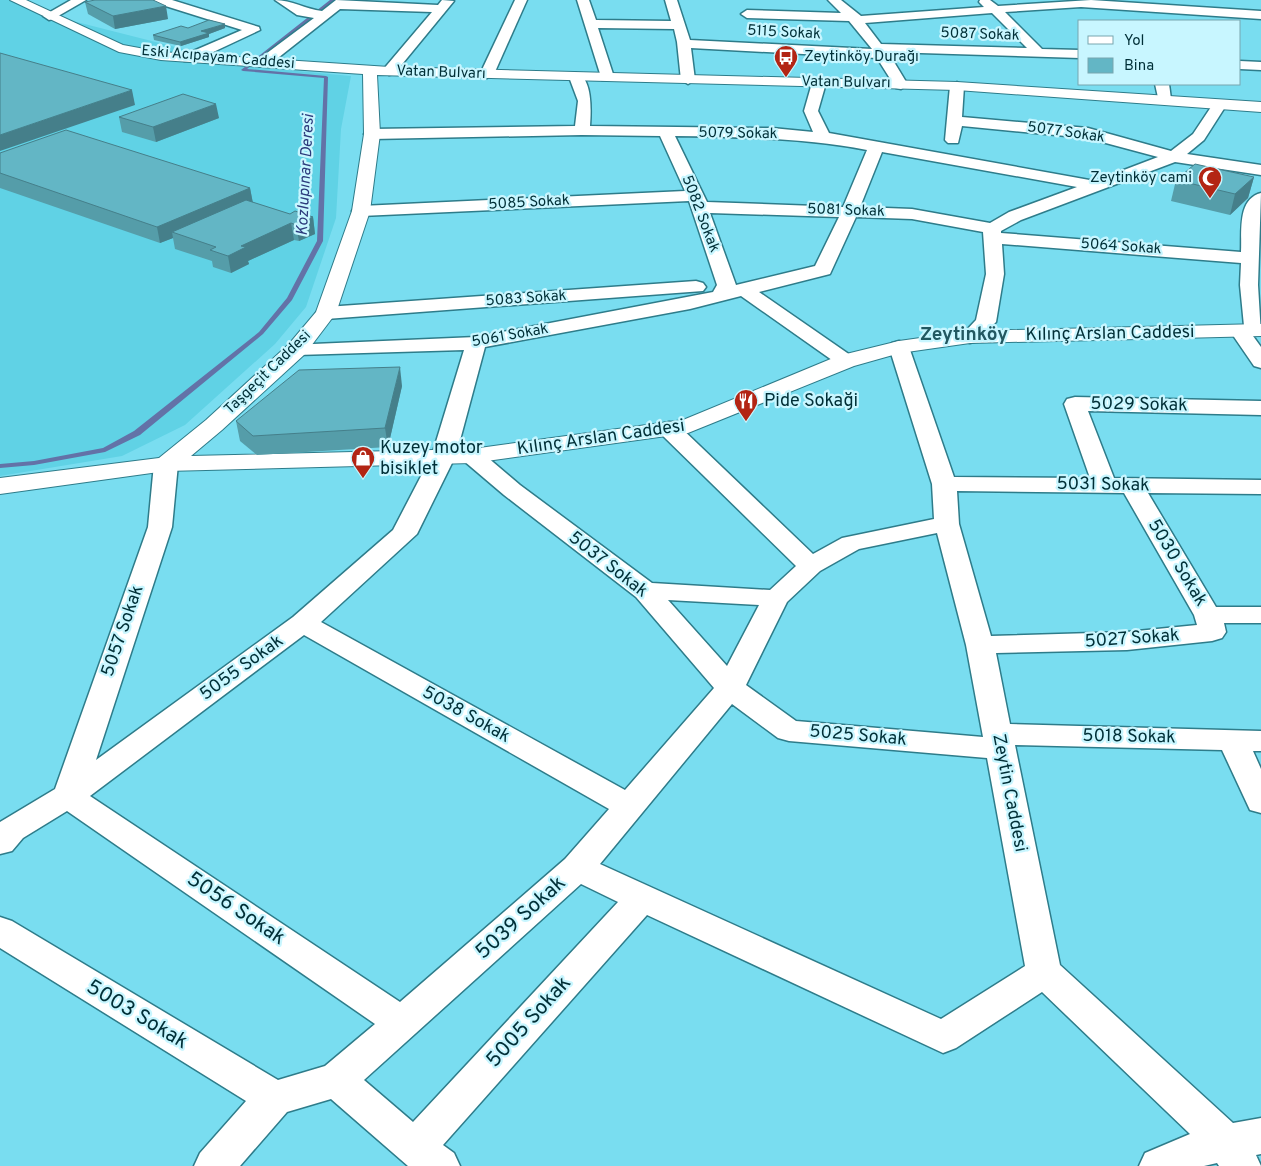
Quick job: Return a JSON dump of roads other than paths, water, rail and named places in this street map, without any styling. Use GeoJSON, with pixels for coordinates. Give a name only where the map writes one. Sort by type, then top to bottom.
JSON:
{"type":"FeatureCollection","features":[{"type":"Feature","properties":{"kind":"street","name":"Eski Acıpayam Caddesi"},"geometry":{"type":"LineString","coordinates":[[16,0],[119,48],[161,56],[380,70]]}},
{"type":"Feature","properties":{"kind":"street"},"geometry":{"type":"LineString","coordinates":[[49,16],[80,0]]}},
{"type":"Feature","properties":{"kind":"street"},"geometry":{"type":"LineString","coordinates":[[160,0],[254,30],[188,58]]}},
{"type":"Feature","properties":{"kind":"street"},"geometry":{"type":"LineString","coordinates":[[281,0],[301,12],[319,15]]}},
{"type":"Feature","properties":{"kind":"street"},"geometry":{"type":"LineString","coordinates":[[487,74],[521,0]]}},
{"type":"Feature","properties":{"kind":"street"},"geometry":{"type":"LineString","coordinates":[[583,0],[607,77]]}},
{"type":"Feature","properties":{"kind":"street"},"geometry":{"type":"LineString","coordinates":[[671,0],[684,44],[688,80]]}},
{"type":"Feature","properties":{"kind":"street"},"geometry":{"type":"LineString","coordinates":[[730,46],[749,11],[767,5],[761,0]]}},
{"type":"Feature","properties":{"kind":"street"},"geometry":{"type":"LineString","coordinates":[[834,0],[856,19],[881,51],[902,85]]}},
{"type":"Feature","properties":{"kind":"street"},"geometry":{"type":"LineString","coordinates":[[981,0],[994,9],[1039,53]]}},
{"type":"Feature","properties":{"kind":"street"},"geometry":{"type":"LineString","coordinates":[[743,22],[820,18],[856,19],[1078,1],[1159,5],[1261,14]]}},
{"type":"Feature","properties":{"kind":"street"},"geometry":{"type":"LineString","coordinates":[[262,62],[319,15],[340,2],[444,4]]}},
{"type":"Feature","properties":{"kind":"street"},"geometry":{"type":"LineString","coordinates":[[380,70],[444,4]]}},
{"type":"Feature","properties":{"kind":"street"},"geometry":{"type":"LineString","coordinates":[[913,5],[926,14]]}},
{"type":"Feature","properties":{"kind":"street"},"geometry":{"type":"LineString","coordinates":[[1152,20],[1159,5]]}},
{"type":"Feature","properties":{"kind":"street"},"geometry":{"type":"LineString","coordinates":[[591,24],[678,25]]}},
{"type":"Feature","properties":{"kind":"street","name":"5115 Sokak"},"geometry":{"type":"LineString","coordinates":[[684,44],[881,51]]}},
{"type":"Feature","properties":{"kind":"street","name":"5087 Sokak"},"geometry":{"type":"LineString","coordinates":[[881,51],[1078,54]]}},
{"type":"Feature","properties":{"kind":"street"},"geometry":{"type":"LineString","coordinates":[[1241,65],[1261,66]]}},
{"type":"Feature","properties":{"kind":"street","name":"Vatan Bulvarı"},"geometry":{"type":"LineString","coordinates":[[380,70],[957,86],[1261,107]]}},
{"type":"Feature","properties":{"kind":"street","name":"Taşgeçit Caddesi"},"geometry":{"type":"LineString","coordinates":[[166,464],[214,425],[296,349],[326,313],[361,211],[380,70]]}},
{"type":"Feature","properties":{"kind":"street"},"geometry":{"type":"LineString","coordinates":[[576,76],[585,101],[582,130]]}},
{"type":"Feature","properties":{"kind":"street"},"geometry":{"type":"LineString","coordinates":[[819,83],[811,111],[823,137]]}},
{"type":"Feature","properties":{"kind":"street"},"geometry":{"type":"LineString","coordinates":[[1162,85],[1164,99]]}},
{"type":"Feature","properties":{"kind":"street"},"geometry":{"type":"LineString","coordinates":[[950,158],[957,86]]}},
{"type":"Feature","properties":{"kind":"street"},"geometry":{"type":"LineString","coordinates":[[970,337],[986,322],[995,274],[992,234],[1015,216],[1174,157],[1200,137],[1220,104]]}},
{"type":"Feature","properties":{"kind":"street","name":"5077 Sokak"},"geometry":{"type":"LineString","coordinates":[[955,122],[1088,132],[1174,157],[1261,170]]}},
{"type":"Feature","properties":{"kind":"street","name":"5079 Sokak"},"geometry":{"type":"LineString","coordinates":[[372,134],[582,130],[666,133],[772,133],[823,137],[877,145],[1098,186]]}},
{"type":"Feature","properties":{"kind":"street","name":"5082 Sokak"},"geometry":{"type":"LineString","coordinates":[[666,133],[697,201],[730,290]]}},
{"type":"Feature","properties":{"kind":"street"},"geometry":{"type":"LineString","coordinates":[[850,211],[877,145]]}},
{"type":"Feature","properties":{"kind":"street"},"geometry":{"type":"LineString","coordinates":[[1261,198],[1252,208],[1254,252],[1249,285],[1252,331],[1261,362]]}},
{"type":"Feature","properties":{"kind":"street","name":"5085 Sokak"},"geometry":{"type":"LineString","coordinates":[[361,211],[697,201]]}},
{"type":"Feature","properties":{"kind":"street","name":"5081 Sokak"},"geometry":{"type":"LineString","coordinates":[[697,201],[942,218],[992,234]]}},
{"type":"Feature","properties":{"kind":"street","name":"5061 Sokak"},"geometry":{"type":"LineString","coordinates":[[296,349],[476,343],[822,270],[850,211]]}},
{"type":"Feature","properties":{"kind":"street","name":"5064 Sokak"},"geometry":{"type":"LineString","coordinates":[[992,234],[1254,252]]}},
{"type":"Feature","properties":{"kind":"street"},"geometry":{"type":"LineString","coordinates":[[730,290],[846,360]]}},
{"type":"Feature","properties":{"kind":"street","name":"5083 Sokak"},"geometry":{"type":"LineString","coordinates":[[326,313],[730,290]]}},
{"type":"Feature","properties":{"kind":"street","name":"Kılınç Arslan Caddesi"},"geometry":{"type":"LineString","coordinates":[[166,464],[444,455],[472,456],[688,426],[846,360],[899,347],[970,337],[1252,331]]}},
{"type":"Feature","properties":{"kind":"street","name":"5055 Sokak"},"geometry":{"type":"LineString","coordinates":[[4,831],[68,796],[303,623],[404,534],[444,455],[476,343]]}},
{"type":"Feature","properties":{"kind":"street","name":"Zeytin Caddesi"},"geometry":{"type":"LineString","coordinates":[[899,347],[944,484],[947,524],[980,646],[1044,972]]}},
{"type":"Feature","properties":{"kind":"street","name":"5029 Sokak"},"geometry":{"type":"LineString","coordinates":[[1104,485],[1074,404],[1261,408]]}},
{"type":"Feature","properties":{"kind":"street"},"geometry":{"type":"LineString","coordinates":[[669,429],[811,566]]}},
{"type":"Feature","properties":{"kind":"street","name":"5037 Sokak"},"geometry":{"type":"LineString","coordinates":[[472,456],[512,490],[645,591],[730,688]]}},
{"type":"Feature","properties":{"kind":"street"},"geometry":{"type":"LineString","coordinates":[[0,486],[166,464]]}},
{"type":"Feature","properties":{"kind":"street","name":"5057 Sokak"},"geometry":{"type":"LineString","coordinates":[[68,796],[160,527],[166,464]]}},
{"type":"Feature","properties":{"kind":"street","name":"5031 Sokak"},"geometry":{"type":"LineString","coordinates":[[944,484],[1261,487]]}},
{"type":"Feature","properties":{"kind":"street","name":"5030 Sokak"},"geometry":{"type":"LineString","coordinates":[[1131,485],[1208,615]]}},
{"type":"Feature","properties":{"kind":"street"},"geometry":{"type":"LineString","coordinates":[[645,591],[776,598],[811,566],[851,543],[947,524]]}},
{"type":"Feature","properties":{"kind":"street","name":"5039 Sokak"},"geometry":{"type":"LineString","coordinates":[[274,1098],[337,1080],[577,868],[730,688],[776,598]]}},
{"type":"Feature","properties":{"kind":"street"},"geometry":{"type":"LineString","coordinates":[[1208,615],[1261,615]]}},
{"type":"Feature","properties":{"kind":"street","name":"5027 Sokak"},"geometry":{"type":"LineString","coordinates":[[980,646],[1127,642],[1212,632],[1208,615]]}},
{"type":"Feature","properties":{"kind":"street","name":"5038 Sokak"},"geometry":{"type":"LineString","coordinates":[[303,623],[630,807]]}},
{"type":"Feature","properties":{"kind":"street","name":"5025 Sokak"},"geometry":{"type":"LineString","coordinates":[[730,688],[789,730],[999,741]]}},
{"type":"Feature","properties":{"kind":"street"},"geometry":{"type":"LineString","coordinates":[[1247,740],[1261,802]]}},
{"type":"Feature","properties":{"kind":"street","name":"5018 Sokak"},"geometry":{"type":"LineString","coordinates":[[999,741],[1247,740]]}},
{"type":"Feature","properties":{"kind":"street","name":"5056 Sokak"},"geometry":{"type":"LineString","coordinates":[[68,796],[403,1023]]}},
{"type":"Feature","properties":{"kind":"street"},"geometry":{"type":"LineString","coordinates":[[577,868],[943,1037],[1044,972],[1243,1148]]}},
{"type":"Feature","properties":{"kind":"street","name":"5005 Sokak"},"geometry":{"type":"LineString","coordinates":[[427,1157],[643,897]]}},
{"type":"Feature","properties":{"kind":"street","name":"5003 Sokak"},"geometry":{"type":"LineString","coordinates":[[0,931],[274,1098]]}},
{"type":"Feature","properties":{"kind":"street"},"geometry":{"type":"LineString","coordinates":[[337,1080],[427,1157]]}},
{"type":"Feature","properties":{"kind":"street"},"geometry":{"type":"LineString","coordinates":[[214,1166],[274,1098]]}},
{"type":"Feature","properties":{"kind":"street"},"geometry":{"type":"LineString","coordinates":[[1159,1166],[1170,1159],[1243,1148]]}},
{"type":"Feature","properties":{"kind":"waterway","name":"Kozlupınar Deresi"},"geometry":{"type":"LineString","coordinates":[[0,466],[34,463],[105,450],[137,433],[261,333],[290,299],[320,241],[326,77],[243,70],[333,0]]}},
{"type":"Feature","properties":{"kind":"place","name":"Zeytinköy Durağı"},"geometry":{"type":"Point","coordinates":[786,78]}},
{"type":"Feature","properties":{"kind":"place","name":"Zeytinköy cami"},"geometry":{"type":"Point","coordinates":[1210,199]}},
{"type":"Feature","properties":{"kind":"place","name":"Pide Sokaği"},"geometry":{"type":"Point","coordinates":[746,422]}},
{"type":"Feature","properties":{"kind":"place","name":"Kuzey motor bisiklet"},"geometry":{"type":"Point","coordinates":[363,479]}},
{"type":"Feature","properties":{"kind":"district","name":"Zeytinköy"},"geometry":{"type":"Point","coordinates":[964,335]}}]}
